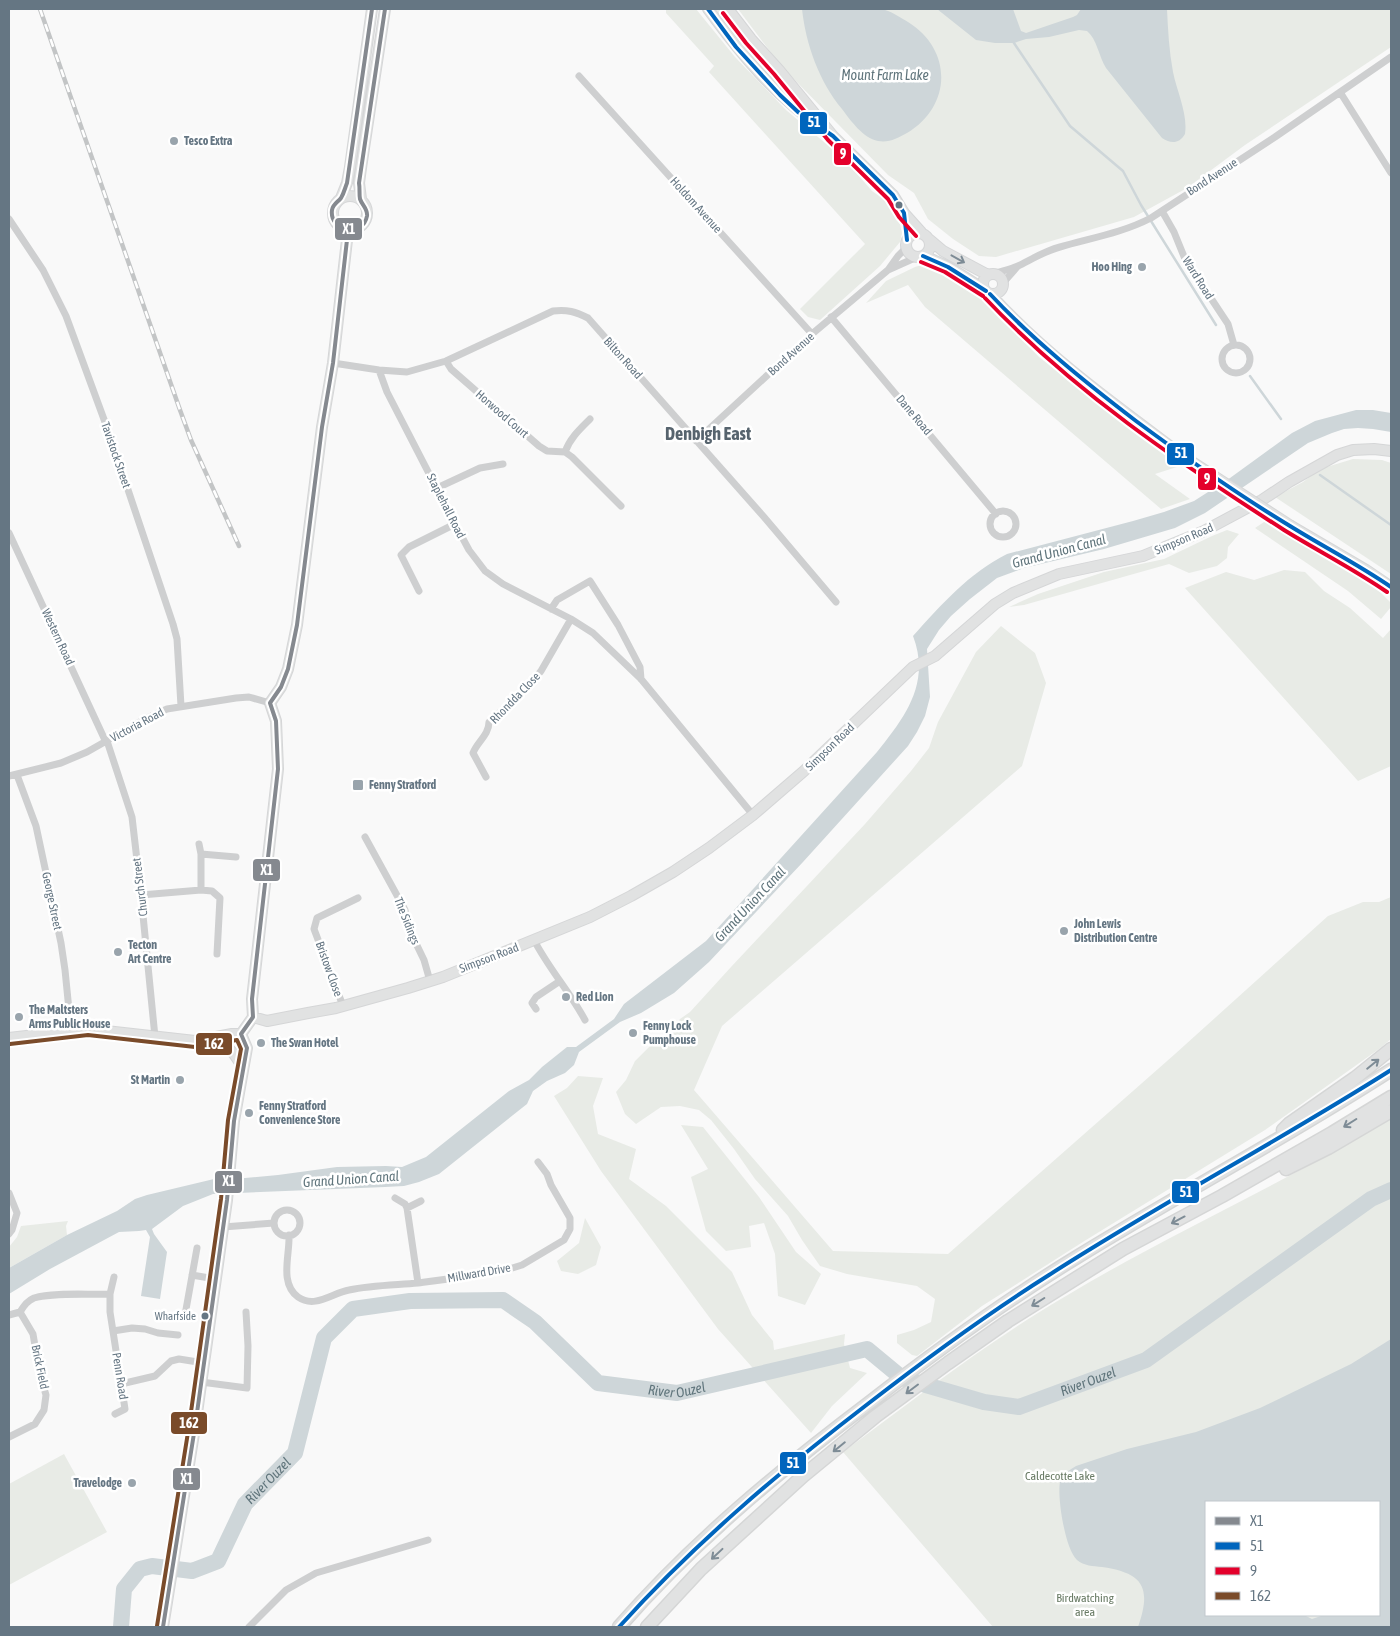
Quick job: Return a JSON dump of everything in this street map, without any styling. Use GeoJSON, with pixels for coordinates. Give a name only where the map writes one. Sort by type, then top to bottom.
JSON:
{"type":"FeatureCollection","features":[{"type":"Feature","properties":{"kind":"highway"},"geometry":{"type":"LineString","coordinates":[[1265,1147],[1289,1124],[1355,1078],[1391,1049]]}},
{"type":"Feature","properties":{"kind":"highway"},"geometry":{"type":"LineString","coordinates":[[619,1627],[679,1562],[741,1505],[859,1410],[933,1355],[1002,1306],[1075,1258],[1339,1104],[1391,1070]]}},
{"type":"Feature","properties":{"kind":"highway"},"geometry":{"type":"LineString","coordinates":[[647,1627],[708,1563],[803,1476],[876,1416],[1008,1320],[1149,1235],[1222,1196],[1391,1097]]}},
{"type":"Feature","properties":{"kind":"highway"},"geometry":{"type":"LineString","coordinates":[[1222,1196],[1278,1173],[1328,1148],[1391,1112]]}},
{"type":"Feature","properties":{"kind":"street"},"geometry":{"type":"LineString","coordinates":[[372,9],[347,183],[341,198],[334,205],[332,217],[338,227],[348,231],[359,228],[366,220],[366,208],[360,199],[361,168],[385,9]]}},
{"type":"Feature","properties":{"kind":"street"},"geometry":{"type":"LineString","coordinates":[[708,9],[736,47],[780,95],[798,112],[833,136]]}},
{"type":"Feature","properties":{"kind":"street"},"geometry":{"type":"LineString","coordinates":[[728,9],[833,136],[893,195],[904,213],[921,232],[943,251],[1000,278],[994,290]]}},
{"type":"Feature","properties":{"kind":"street","name":"Bond Avenue"},"geometry":{"type":"LineString","coordinates":[[991,274],[1018,266],[1058,247],[1107,235],[1149,219],[1391,57]]}},
{"type":"Feature","properties":{"kind":"street","name":"Holdom Avenue"},"geometry":{"type":"LineString","coordinates":[[580,76],[812,334]]}},
{"type":"Feature","properties":{"kind":"street"},"geometry":{"type":"LineString","coordinates":[[1340,92],[1391,173]]}},
{"type":"Feature","properties":{"kind":"street"},"geometry":{"type":"LineString","coordinates":[[341,198],[351,196],[360,199]]}},
{"type":"Feature","properties":{"kind":"street","name":"Ward Road"},"geometry":{"type":"LineString","coordinates":[[1162,211],[1174,232],[1185,259],[1228,324],[1234,345]]}},
{"type":"Feature","properties":{"kind":"street"},"geometry":{"type":"LineString","coordinates":[[904,213],[906,244],[910,254],[938,262],[994,290]]}},
{"type":"Feature","properties":{"kind":"street","name":"Tavistock Street"},"geometry":{"type":"LineString","coordinates":[[9,219],[42,270],[66,316],[109,433],[177,639],[181,706]]}},
{"type":"Feature","properties":{"kind":"street"},"geometry":{"type":"LineString","coordinates":[[241,1034],[253,1017],[252,1000],[278,769],[276,721],[270,703],[281,687],[288,668],[297,625],[322,427],[333,363],[348,231]]}},
{"type":"Feature","properties":{"kind":"street"},"geometry":{"type":"LineString","coordinates":[[906,244],[911,235],[921,232]]}},
{"type":"Feature","properties":{"kind":"street"},"geometry":{"type":"LineString","coordinates":[[920,257],[929,252],[930,240]]}},
{"type":"Feature","properties":{"kind":"street","name":"Bond Avenue"},"geometry":{"type":"LineString","coordinates":[[696,441],[812,334],[888,270],[906,244]]}},
{"type":"Feature","properties":{"kind":"street","name":"Bond Avenue"},"geometry":{"type":"LineString","coordinates":[[888,270],[920,257]]}},
{"type":"Feature","properties":{"kind":"street","name":"Bond Avenue"},"geometry":{"type":"LineString","coordinates":[[994,290],[1018,266]]}},
{"type":"Feature","properties":{"kind":"street"},"geometry":{"type":"LineString","coordinates":[[991,274],[983,282],[994,290],[1010,316],[1107,399],[1186,458],[1291,526],[1391,587]]}},
{"type":"Feature","properties":{"kind":"street","name":"Bilton Road"},"geometry":{"type":"LineString","coordinates":[[333,363],[407,372],[446,361],[553,311],[576,312],[588,318],[764,517],[836,602]]}},
{"type":"Feature","properties":{"kind":"street","name":"Dane Road"},"geometry":{"type":"LineString","coordinates":[[832,317],[996,514]]}},
{"type":"Feature","properties":{"kind":"street"},"geometry":{"type":"LineString","coordinates":[[1234,345],[1245,348],[1250,355],[1247,368],[1239,373],[1234,373],[1226,368],[1222,359],[1226,350],[1234,345]]}},
{"type":"Feature","properties":{"kind":"street","name":"Horwood Court"},"geometry":{"type":"LineString","coordinates":[[446,361],[451,369],[539,446],[547,450],[565,452],[572,457],[622,506]]}},
{"type":"Feature","properties":{"kind":"street","name":"Staplehall Road"},"geometry":{"type":"LineString","coordinates":[[380,370],[387,392],[455,524],[469,550],[486,571],[503,584],[571,619],[593,633],[641,679],[753,815]]}},
{"type":"Feature","properties":{"kind":"street"},"geometry":{"type":"LineString","coordinates":[[565,452],[568,443],[590,418]]}},
{"type":"Feature","properties":{"kind":"street","name":"Simpson Road"},"geometry":{"type":"LineString","coordinates":[[253,1017],[267,1021],[343,1006],[430,981],[590,917],[640,892],[673,872],[753,815],[804,771],[913,667],[935,656],[995,604],[1013,593],[1059,574],[1143,556],[1204,531],[1262,500],[1289,482],[1337,455],[1353,450],[1374,449],[1391,451]]}},
{"type":"Feature","properties":{"kind":"street"},"geometry":{"type":"LineString","coordinates":[[437,488],[480,468],[504,464]]}},
{"type":"Feature","properties":{"kind":"street"},"geometry":{"type":"LineString","coordinates":[[419,592],[402,555],[409,548],[455,524]]}},
{"type":"Feature","properties":{"kind":"street","name":"Western Road"},"geometry":{"type":"LineString","coordinates":[[9,533],[106,741]]}},
{"type":"Feature","properties":{"kind":"street","name":"Staplehall Road"},"geometry":{"type":"LineString","coordinates":[[551,609],[557,600],[590,581],[618,625],[640,666],[641,679]]}},
{"type":"Feature","properties":{"kind":"street","name":"Rhondda Close"},"geometry":{"type":"LineString","coordinates":[[486,777],[473,753],[476,746],[489,730],[489,722],[527,688],[541,671],[571,619]]}},
{"type":"Feature","properties":{"kind":"street","name":"Victoria Road"},"geometry":{"type":"LineString","coordinates":[[13,776],[61,763],[87,752],[145,719],[167,709],[249,697],[270,703]]}},
{"type":"Feature","properties":{"kind":"street","name":"Church Street"},"geometry":{"type":"LineString","coordinates":[[106,741],[132,817],[142,895],[155,1037]]}},
{"type":"Feature","properties":{"kind":"street","name":"George Street"},"geometry":{"type":"LineString","coordinates":[[13,776],[36,826],[61,943],[70,1030]]}},
{"type":"Feature","properties":{"kind":"street","name":"The Sidings"},"geometry":{"type":"LineString","coordinates":[[365,836],[405,910],[410,931],[424,960],[430,981]]}},
{"type":"Feature","properties":{"kind":"street"},"geometry":{"type":"LineString","coordinates":[[199,844],[201,854],[201,890]]}},
{"type":"Feature","properties":{"kind":"street"},"geometry":{"type":"LineString","coordinates":[[201,854],[236,857]]}},
{"type":"Feature","properties":{"kind":"street"},"geometry":{"type":"LineString","coordinates":[[142,895],[201,890],[212,891],[220,898],[217,954]]}},
{"type":"Feature","properties":{"kind":"street","name":"Bristow Close"},"geometry":{"type":"LineString","coordinates":[[343,1006],[314,929],[317,918],[358,898]]}},
{"type":"Feature","properties":{"kind":"street"},"geometry":{"type":"LineString","coordinates":[[534,940],[576,1003],[585,1020]]}},
{"type":"Feature","properties":{"kind":"street"},"geometry":{"type":"LineString","coordinates":[[536,1010],[532,1003],[536,997],[560,981]]}},
{"type":"Feature","properties":{"kind":"street"},"geometry":{"type":"LineString","coordinates":[[9,1038],[88,1029],[201,1041],[232,1034],[241,1034]]}},
{"type":"Feature","properties":{"kind":"street"},"geometry":{"type":"LineString","coordinates":[[163,1627],[202,1382],[230,1177],[234,1121],[247,1048],[241,1034]]}},
{"type":"Feature","properties":{"kind":"street"},"geometry":{"type":"LineString","coordinates":[[218,1038],[234,1054],[243,1067]]}},
{"type":"Feature","properties":{"kind":"street","name":"Millward Drive"},"geometry":{"type":"LineString","coordinates":[[223,1227],[274,1223],[276,1216],[281,1211],[289,1210],[296,1214],[299,1225],[296,1232],[289,1235],[286,1271],[293,1293],[300,1299],[308,1301],[316,1302],[350,1289],[418,1283],[509,1269],[522,1265],[564,1240],[570,1229],[570,1218],[551,1185],[547,1174],[538,1162]]}},
{"type":"Feature","properties":{"kind":"street"},"geometry":{"type":"LineString","coordinates":[[9,1193],[17,1213],[9,1234]]}},
{"type":"Feature","properties":{"kind":"street"},"geometry":{"type":"LineString","coordinates":[[395,1198],[408,1208],[418,1283]]}},
{"type":"Feature","properties":{"kind":"street"},"geometry":{"type":"LineString","coordinates":[[408,1208],[421,1201]]}},
{"type":"Feature","properties":{"kind":"street"},"geometry":{"type":"LineString","coordinates":[[274,1223],[274,1228],[280,1234],[289,1235]]}},
{"type":"Feature","properties":{"kind":"street"},"geometry":{"type":"LineString","coordinates":[[185,1315],[198,1248]]}},
{"type":"Feature","properties":{"kind":"street"},"geometry":{"type":"LineString","coordinates":[[192,1275],[215,1279]]}},
{"type":"Feature","properties":{"kind":"street","name":"Penn Road"},"geometry":{"type":"LineString","coordinates":[[114,1277],[110,1294],[110,1312],[125,1409],[115,1414]]}},
{"type":"Feature","properties":{"kind":"street"},"geometry":{"type":"LineString","coordinates":[[9,1315],[20,1312],[25,1304],[33,1298],[54,1295],[110,1294]]}},
{"type":"Feature","properties":{"kind":"street","name":"Brick Field"},"geometry":{"type":"LineString","coordinates":[[9,1437],[35,1424],[44,1410],[46,1394],[40,1375],[33,1334],[20,1312]]}},
{"type":"Feature","properties":{"kind":"street"},"geometry":{"type":"LineString","coordinates":[[202,1382],[247,1388],[248,1346],[246,1312]]}},
{"type":"Feature","properties":{"kind":"street"},"geometry":{"type":"LineString","coordinates":[[113,1331],[145,1328],[158,1333],[178,1334]]}},
{"type":"Feature","properties":{"kind":"street"},"geometry":{"type":"LineString","coordinates":[[121,1384],[155,1376],[171,1361],[180,1359],[204,1363]]}},
{"type":"Feature","properties":{"kind":"street"},"geometry":{"type":"LineString","coordinates":[[249,1627],[286,1590],[316,1573],[428,1540]]}},
{"type":"Feature","properties":{"kind":"green space"},"geometry":{"type":"Polygon","coordinates":[[[666,9],[696,9],[735,57],[786,110],[844,159],[872,191],[889,203],[898,216],[902,233],[900,242],[880,266],[820,320],[808,317],[800,309],[865,244],[709,72],[714,66],[666,13],[666,9]]]}},
{"type":"Feature","properties":{"kind":"green space"},"geometry":{"type":"Polygon","coordinates":[[[714,9],[722,9],[749,45],[777,76],[772,81],[735,39],[714,9]]]}},
{"type":"Feature","properties":{"kind":"green space"},"geometry":{"type":"Polygon","coordinates":[[[738,9],[1391,9],[1391,47],[1245,145],[1187,188],[1134,217],[996,257],[979,256],[953,239],[928,219],[914,193],[888,175],[781,66],[738,9]]]}},
{"type":"Feature","properties":{"kind":"green space"},"geometry":{"type":"Polygon","coordinates":[[[929,263],[974,291],[1039,357],[1180,466],[1155,474],[1190,499],[1161,509],[925,307],[908,285],[866,303],[886,281],[915,267],[929,263]]]}},
{"type":"Feature","properties":{"kind":"green space"},"geometry":{"type":"Polygon","coordinates":[[[1353,459],[1382,460],[1391,463],[1391,574],[1275,497],[1303,482],[1320,469],[1353,459]]]}},
{"type":"Feature","properties":{"kind":"green space"},"geometry":{"type":"Polygon","coordinates":[[[1270,518],[1365,577],[1391,603],[1391,607],[1381,619],[1348,591],[1255,528],[1270,518]]]}},
{"type":"Feature","properties":{"kind":"green space"},"geometry":{"type":"Polygon","coordinates":[[[1227,530],[1239,534],[1228,547],[1227,558],[1217,566],[1189,573],[1169,564],[1024,605],[1009,607],[1038,594],[1104,572],[1164,559],[1227,530]]]}},
{"type":"Feature","properties":{"kind":"green space"},"geometry":{"type":"Polygon","coordinates":[[[1284,570],[1305,572],[1324,591],[1350,608],[1383,638],[1391,629],[1391,766],[1358,781],[1185,588],[1226,572],[1254,580],[1284,570]]]}},
{"type":"Feature","properties":{"kind":"green space"},"geometry":{"type":"Polygon","coordinates":[[[1001,626],[1035,653],[1046,683],[1022,766],[722,1026],[694,1090],[833,1251],[948,1254],[1328,916],[1363,902],[1379,902],[1391,897],[1391,1039],[1265,1130],[982,1306],[917,1356],[912,1355],[897,1343],[897,1335],[931,1322],[935,1299],[917,1286],[847,1274],[820,1266],[788,1216],[755,1179],[711,1120],[699,1110],[680,1106],[661,1107],[636,1124],[625,1114],[616,1092],[626,1080],[635,1061],[650,1046],[669,1034],[680,1019],[690,1012],[865,824],[911,771],[929,748],[938,722],[976,652],[1001,626]]]}},
{"type":"Feature","properties":{"kind":"green space"},"geometry":{"type":"Polygon","coordinates":[[[578,1076],[603,1078],[593,1106],[598,1134],[636,1149],[629,1179],[666,1206],[732,1272],[752,1315],[773,1341],[774,1350],[845,1334],[844,1344],[850,1368],[867,1373],[832,1406],[811,1433],[718,1329],[601,1171],[554,1096],[567,1088],[578,1076]]]}},
{"type":"Feature","properties":{"kind":"green space","name":"Caldecotte Lake"},"geometry":{"type":"Polygon","coordinates":[[[1391,1118],[1391,1627],[993,1627],[843,1452],[952,1371],[1037,1314],[1147,1250],[1311,1164],[1391,1118]]]}},
{"type":"Feature","properties":{"kind":"green space"},"geometry":{"type":"Polygon","coordinates":[[[681,1125],[703,1127],[759,1197],[796,1252],[821,1274],[805,1305],[778,1296],[775,1254],[764,1223],[749,1226],[751,1247],[726,1251],[706,1231],[691,1177],[708,1169],[681,1125]]]}},
{"type":"Feature","properties":{"kind":"green space"},"geometry":{"type":"Polygon","coordinates":[[[585,1218],[601,1247],[596,1265],[578,1274],[561,1271],[557,1261],[579,1243],[585,1218]]]}},
{"type":"Feature","properties":{"kind":"green space"},"geometry":{"type":"Polygon","coordinates":[[[68,1221],[66,1226],[67,1235],[9,1268],[9,1247],[17,1237],[21,1226],[68,1221]]]}},
{"type":"Feature","properties":{"kind":"green space"},"geometry":{"type":"Polygon","coordinates":[[[64,1454],[107,1532],[9,1585],[9,1484],[64,1454]]]}},
{"type":"Feature","properties":{"kind":"water","name":"Mount Farm Lake"},"geometry":{"type":"Polygon","coordinates":[[[802,9],[884,10],[908,22],[923,34],[933,47],[939,62],[941,78],[939,93],[932,108],[922,122],[904,135],[886,141],[873,139],[858,128],[849,119],[820,75],[810,49],[802,9]]]}},
{"type":"Feature","properties":{"kind":"water"},"geometry":{"type":"Polygon","coordinates":[[[937,9],[1013,9],[1021,31],[1026,33],[1073,17],[1081,9],[1167,9],[1172,64],[1184,111],[1185,134],[1180,140],[1175,142],[1162,138],[1106,68],[1093,39],[1087,31],[1079,30],[1049,37],[1026,39],[1014,43],[995,43],[976,40],[937,9]]]}},
{"type":"Feature","properties":{"kind":"water","name":"Grand Union Canal"},"geometry":{"type":"Polygon","coordinates":[[[1356,410],[1391,413],[1391,432],[1358,428],[1344,429],[1332,433],[1308,443],[1205,513],[1175,528],[1104,549],[1024,568],[997,578],[970,599],[951,616],[927,649],[930,697],[925,716],[917,732],[908,746],[803,862],[709,962],[674,993],[641,1013],[620,1022],[579,1052],[574,1065],[565,1073],[547,1081],[533,1091],[527,1104],[439,1174],[404,1186],[213,1194],[183,1206],[152,1229],[167,1252],[160,1299],[141,1296],[150,1237],[146,1230],[119,1232],[50,1269],[9,1294],[9,1268],[67,1235],[117,1211],[135,1199],[147,1195],[214,1179],[223,1180],[278,1175],[337,1167],[402,1167],[426,1157],[509,1091],[529,1080],[567,1047],[576,1047],[614,1019],[624,1004],[706,941],[877,752],[897,726],[912,698],[917,684],[919,669],[918,653],[913,636],[945,601],[980,570],[1007,554],[1133,521],[1194,501],[1230,478],[1292,433],[1315,421],[1356,410]]]}},
{"type":"Feature","properties":{"kind":"water","name":"Caldecotte Lake"},"geometry":{"type":"Polygon","coordinates":[[[1391,1339],[1391,1627],[1138,1627],[1144,1602],[1144,1592],[1141,1584],[1127,1573],[1083,1563],[1077,1560],[1073,1554],[1066,1534],[1059,1489],[1062,1477],[1066,1472],[1076,1466],[1127,1449],[1196,1432],[1260,1408],[1351,1364],[1391,1339]]]}},
{"type":"Feature","properties":{"kind":"waterway"},"geometry":{"type":"LineString","coordinates":[[1014,43],[1070,126],[1123,171],[1141,205],[1216,325]]}},
{"type":"Feature","properties":{"kind":"waterway"},"geometry":{"type":"LineString","coordinates":[[1250,376],[1281,419]]}},
{"type":"Feature","properties":{"kind":"waterway"},"geometry":{"type":"LineString","coordinates":[[1320,475],[1391,525]]}},
{"type":"Feature","properties":{"kind":"waterway","name":"River Ouzel"},"geometry":{"type":"LineString","coordinates":[[121,1627],[124,1589],[140,1569],[152,1566],[192,1571],[218,1561],[245,1504],[295,1453],[324,1338],[353,1309],[410,1301],[503,1300],[535,1322],[598,1383],[677,1393],[867,1349],[902,1378],[984,1402],[1019,1407],[1146,1360],[1371,1199],[1391,1190]]}},
{"type":"Feature","properties":{"kind":"railway"},"geometry":{"type":"LineString","coordinates":[[40,9],[191,440],[239,546]]}},
{"type":"Feature","properties":{"kind":"transit line","name":"X1"},"geometry":{"type":"LineString","coordinates":[[372,9],[347,183],[341,198],[332,210],[332,217],[336,223],[347,229],[359,227],[364,223],[367,216],[366,209],[360,199],[359,183],[385,9]]}},
{"type":"Feature","properties":{"kind":"transit line","name":"51"},"geometry":{"type":"LineString","coordinates":[[708,9],[736,47],[780,95],[798,112],[833,136],[893,195],[904,213],[907,240]]}},
{"type":"Feature","properties":{"kind":"transit line","name":"9"},"geometry":{"type":"LineString","coordinates":[[723,13],[828,140],[888,199],[899,217],[916,236]]}},
{"type":"Feature","properties":{"kind":"transit line","name":"X1"},"geometry":{"type":"LineString","coordinates":[[270,703],[281,687],[288,669],[297,625],[322,427],[333,363],[348,231]]}},
{"type":"Feature","properties":{"kind":"transit line","name":"51"},"geometry":{"type":"LineString","coordinates":[[923,256],[948,267],[986,291]]}},
{"type":"Feature","properties":{"kind":"transit line","name":"9"},"geometry":{"type":"LineString","coordinates":[[921,262],[945,272],[983,296]]}},
{"type":"Feature","properties":{"kind":"transit line","name":"51"},"geometry":{"type":"LineString","coordinates":[[990,294],[1060,361],[1155,435],[1251,501],[1391,587]]}},
{"type":"Feature","properties":{"kind":"transit line","name":"9"},"geometry":{"type":"LineString","coordinates":[[985,298],[1018,332],[1054,364],[1127,423],[1244,504],[1387,592]]}},
{"type":"Feature","properties":{"kind":"transit line","name":"X1"},"geometry":{"type":"LineString","coordinates":[[241,1034],[253,1017],[252,999],[278,769],[276,721],[270,703]]}},
{"type":"Feature","properties":{"kind":"transit line","name":"X1"},"geometry":{"type":"LineString","coordinates":[[163,1627],[195,1427],[227,1200],[234,1121],[247,1048],[241,1034]]}},
{"type":"Feature","properties":{"kind":"transit line","name":"162"},"geometry":{"type":"LineString","coordinates":[[10,1044],[88,1035],[195,1047],[237,1040],[241,1049],[228,1120],[221,1199],[189,1426],[157,1626]]}},
{"type":"Feature","properties":{"kind":"transit line","name":"51"},"geometry":{"type":"LineString","coordinates":[[619,1627],[677,1566],[770,1482],[869,1403],[958,1337],[1003,1305],[1091,1248],[1391,1070]]}},
{"type":"Feature","properties":{"kind":"place","name":"Tesco Extra"},"geometry":{"type":"Point","coordinates":[174,141]}},
{"type":"Feature","properties":{"kind":"place","name":"Hoo Hing"},"geometry":{"type":"Point","coordinates":[1142,267]}},
{"type":"Feature","properties":{"kind":"place","name":"Fenny Stratford"},"geometry":{"type":"Point","coordinates":[358,785]}},
{"type":"Feature","properties":{"kind":"place","name":"John Lewis Distribution Centre"},"geometry":{"type":"Point","coordinates":[1064,931]}},
{"type":"Feature","properties":{"kind":"place","name":"Tecton Art Centre"},"geometry":{"type":"Point","coordinates":[118,952]}},
{"type":"Feature","properties":{"kind":"place","name":"Red Lion"},"geometry":{"type":"Point","coordinates":[566,997]}},
{"type":"Feature","properties":{"kind":"place","name":"The Maltsters Arms Public House"},"geometry":{"type":"Point","coordinates":[19,1017]}},
{"type":"Feature","properties":{"kind":"place","name":"Fenny Lock Pumphouse"},"geometry":{"type":"Point","coordinates":[633,1033]}},
{"type":"Feature","properties":{"kind":"place","name":"The Swan Hotel"},"geometry":{"type":"Point","coordinates":[261,1043]}},
{"type":"Feature","properties":{"kind":"place","name":"St Martin"},"geometry":{"type":"Point","coordinates":[180,1080]}},
{"type":"Feature","properties":{"kind":"place","name":"Fenny Stratford Convenience Store"},"geometry":{"type":"Point","coordinates":[249,1113]}},
{"type":"Feature","properties":{"kind":"place","name":"Wharfside"},"geometry":{"type":"Point","coordinates":[205,1316]}},
{"type":"Feature","properties":{"kind":"place","name":"Travelodge"},"geometry":{"type":"Point","coordinates":[132,1483]}},
{"type":"Feature","properties":{"kind":"district","name":"Denbigh East"},"geometry":{"type":"Point","coordinates":[708,434]}},
{"type":"Feature","properties":{"kind":"park label","name":"Birdwatching area"},"geometry":{"type":"Point","coordinates":[1085,1605]}}]}
